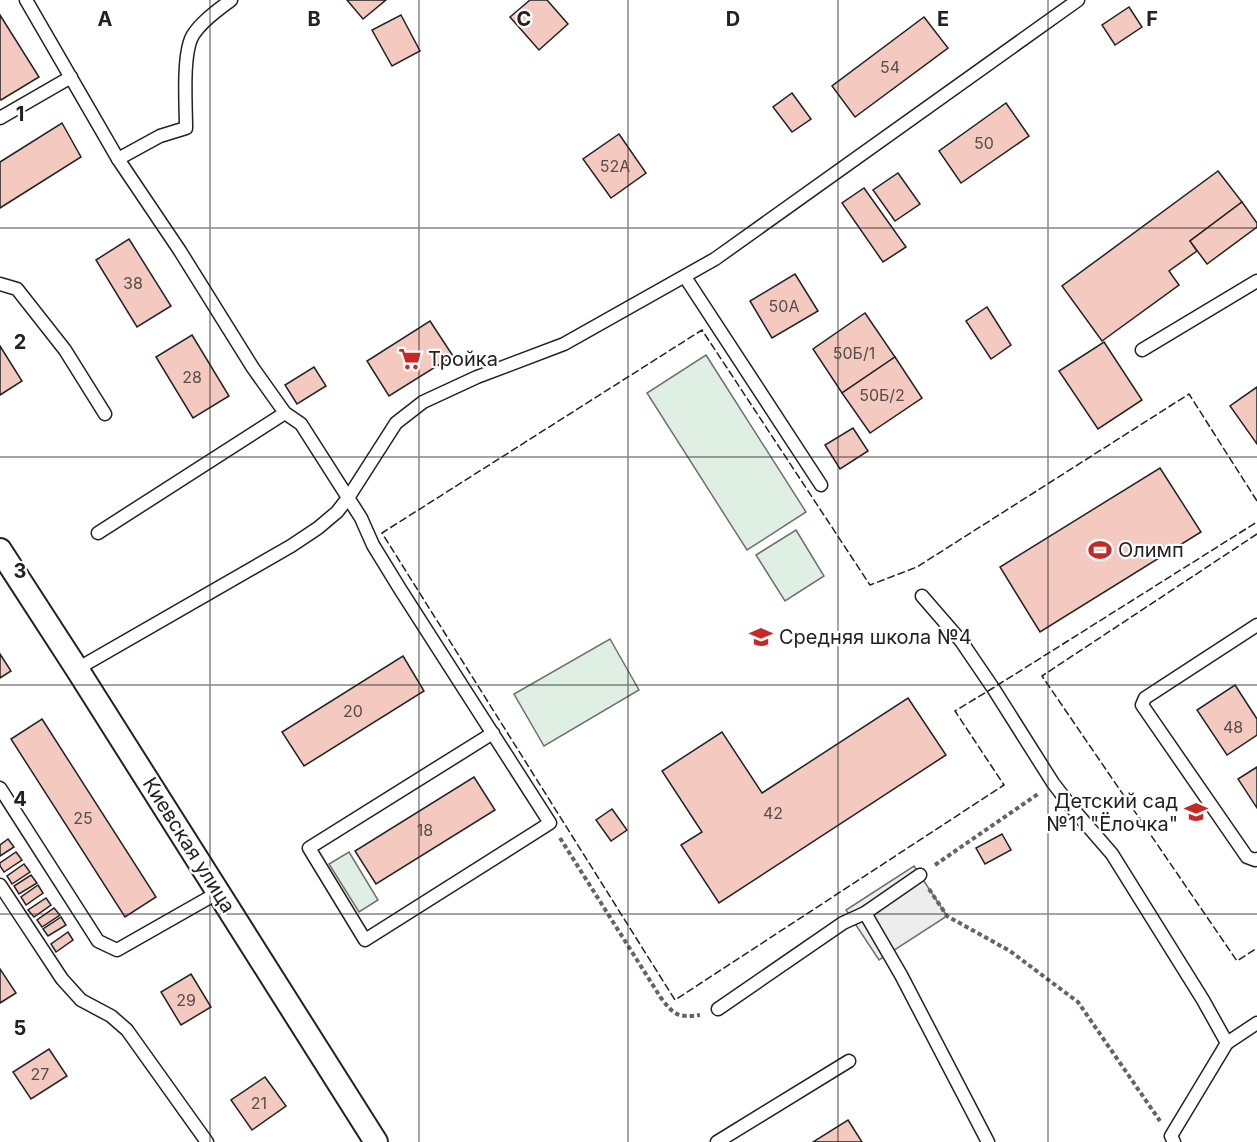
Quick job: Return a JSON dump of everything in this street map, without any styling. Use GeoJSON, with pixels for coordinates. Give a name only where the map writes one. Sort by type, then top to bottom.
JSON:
{"type":"FeatureCollection","features":[{"type":"Feature","properties":{"kind":"street","name":"Киевская улица"},"geometry":{"type":"LineString","coordinates":[[0,550],[78,669],[376,1142]]}},
{"type":"Feature","properties":{"kind":"lane"},"geometry":{"type":"LineString","coordinates":[[26,0],[118,159],[180,251],[253,368],[285,413],[301,424],[361,518],[373,545],[400,589],[493,733],[550,823],[365,940],[309,848],[493,733]]}},
{"type":"Feature","properties":{"kind":"lane"},"geometry":{"type":"LineString","coordinates":[[118,159],[160,136],[186,128],[187,53],[192,37],[200,26],[231,0]]}},
{"type":"Feature","properties":{"kind":"lane"},"geometry":{"type":"LineString","coordinates":[[78,669],[291,546],[331,517],[348,498],[396,423],[423,402],[477,377],[564,344],[685,277],[725,252],[1078,0]]}},
{"type":"Feature","properties":{"kind":"lane"},"geometry":{"type":"LineString","coordinates":[[0,118],[71,77]]}},
{"type":"Feature","properties":{"kind":"lane"},"geometry":{"type":"LineString","coordinates":[[685,277],[822,485]]}},
{"type":"Feature","properties":{"kind":"lane"},"geometry":{"type":"LineString","coordinates":[[1142,350],[1257,281]]}},
{"type":"Feature","properties":{"kind":"lane"},"geometry":{"type":"LineString","coordinates":[[0,284],[17,289],[64,350],[105,414]]}},
{"type":"Feature","properties":{"kind":"lane"},"geometry":{"type":"LineString","coordinates":[[99,533],[285,413]]}},
{"type":"Feature","properties":{"kind":"lane"},"geometry":{"type":"LineString","coordinates":[[922,596],[961,641],[1053,783],[1112,854],[1203,1000],[1227,1043]]}},
{"type":"Feature","properties":{"kind":"lane"},"geometry":{"type":"LineString","coordinates":[[1257,625],[1145,698],[1143,705],[1247,857],[1257,859]]}},
{"type":"Feature","properties":{"kind":"lane"},"geometry":{"type":"LineString","coordinates":[[0,788],[98,941],[117,950],[219,892]]}},
{"type":"Feature","properties":{"kind":"lane"},"geometry":{"type":"LineString","coordinates":[[718,1009],[843,923],[865,913],[920,875]]}},
{"type":"Feature","properties":{"kind":"lane"},"geometry":{"type":"LineString","coordinates":[[0,885],[62,979],[81,1000],[111,1016],[127,1030],[207,1142]]}},
{"type":"Feature","properties":{"kind":"lane"},"geometry":{"type":"LineString","coordinates":[[865,913],[901,975],[988,1142]]}},
{"type":"Feature","properties":{"kind":"lane"},"geometry":{"type":"LineString","coordinates":[[1173,1139],[1227,1043],[1257,1023]]}},
{"type":"Feature","properties":{"kind":"lane"},"geometry":{"type":"LineString","coordinates":[[717,1142],[849,1061]]}},
{"type":"Feature","properties":{"kind":"path"},"geometry":{"type":"LineString","coordinates":[[1053,783],[920,875],[947,916],[1010,951],[1078,1002],[1173,1139]]}},
{"type":"Feature","properties":{"kind":"path"},"geometry":{"type":"LineString","coordinates":[[550,823],[661,998],[671,1010],[684,1017],[718,1009]]}},
{"type":"Feature","properties":{"kind":"green space"},"geometry":{"type":"Polygon","coordinates":[[[706,355],[806,512],[747,550],[647,393],[706,355]]]}},
{"type":"Feature","properties":{"kind":"green space"},"geometry":{"type":"Polygon","coordinates":[[[796,530],[824,576],[785,601],[756,555],[796,530]]]}},
{"type":"Feature","properties":{"kind":"green space"},"geometry":{"type":"Polygon","coordinates":[[[610,639],[639,690],[544,746],[514,694],[610,639]]]}},
{"type":"Feature","properties":{"kind":"green space"},"geometry":{"type":"Polygon","coordinates":[[[349,852],[378,900],[359,912],[329,864],[349,852]]]}},
{"type":"Feature","properties":{"kind":"shaded area"},"geometry":{"type":"Polygon","coordinates":[[[914,866],[947,916],[879,960],[846,910],[914,866]]]}},
{"type":"Feature","properties":{"kind":"building"},"geometry":{"type":"Polygon","coordinates":[[[347,0],[386,0],[363,19],[347,0]]]}},
{"type":"Feature","properties":{"kind":"building"},"geometry":{"type":"Polygon","coordinates":[[[530,0],[547,0],[568,24],[539,50],[510,17],[530,0]]]}},
{"type":"Feature","properties":{"kind":"building"},"geometry":{"type":"Polygon","coordinates":[[[1129,7],[1142,27],[1115,45],[1102,25],[1129,7]]]}},
{"type":"Feature","properties":{"kind":"building"},"geometry":{"type":"Polygon","coordinates":[[[0,15],[39,77],[1,100],[0,99],[0,15]]]}},
{"type":"Feature","properties":{"kind":"building"},"geometry":{"type":"Polygon","coordinates":[[[401,15],[420,51],[392,66],[372,30],[401,15]]]}},
{"type":"Feature","properties":{"kind":"building"},"geometry":{"type":"Polygon","coordinates":[[[924,17],[948,48],[855,117],[832,86],[924,17]]]}},
{"type":"Feature","properties":{"kind":"building"},"geometry":{"type":"Polygon","coordinates":[[[792,93],[811,119],[792,132],[773,107],[792,93]]]}},
{"type":"Feature","properties":{"kind":"building"},"geometry":{"type":"Polygon","coordinates":[[[1006,103],[1029,136],[961,183],[939,151],[1006,103]]]}},
{"type":"Feature","properties":{"kind":"building"},"geometry":{"type":"Polygon","coordinates":[[[62,123],[81,157],[0,208],[0,162],[62,123]]]}},
{"type":"Feature","properties":{"kind":"building"},"geometry":{"type":"Polygon","coordinates":[[[619,134],[646,173],[611,198],[583,159],[619,134]]]}},
{"type":"Feature","properties":{"kind":"building"},"geometry":{"type":"Polygon","coordinates":[[[1218,171],[1242,202],[1190,241],[1197,251],[1169,271],[1179,285],[1102,341],[1062,286],[1218,171]]]}},
{"type":"Feature","properties":{"kind":"building"},"geometry":{"type":"Polygon","coordinates":[[[898,173],[920,204],[895,221],[873,190],[898,173]]]}},
{"type":"Feature","properties":{"kind":"building"},"geometry":{"type":"Polygon","coordinates":[[[864,188],[906,247],[883,262],[842,203],[864,188]]]}},
{"type":"Feature","properties":{"kind":"building"},"geometry":{"type":"Polygon","coordinates":[[[1242,202],[1257,223],[1257,227],[1207,264],[1190,241],[1242,202]]]}},
{"type":"Feature","properties":{"kind":"building"},"geometry":{"type":"Polygon","coordinates":[[[129,239],[171,306],[137,327],[96,260],[129,239]]]}},
{"type":"Feature","properties":{"kind":"building"},"geometry":{"type":"Polygon","coordinates":[[[795,274],[818,311],[772,338],[750,301],[795,274]]]}},
{"type":"Feature","properties":{"kind":"building"},"geometry":{"type":"Polygon","coordinates":[[[987,307],[1011,345],[991,359],[966,321],[987,307]]]}},
{"type":"Feature","properties":{"kind":"building"},"geometry":{"type":"Polygon","coordinates":[[[865,313],[895,357],[842,393],[813,349],[865,313]]]}},
{"type":"Feature","properties":{"kind":"building","name":"Тройка"},"geometry":{"type":"Polygon","coordinates":[[[430,321],[453,356],[389,396],[367,361],[430,321]]]}},
{"type":"Feature","properties":{"kind":"building"},"geometry":{"type":"Polygon","coordinates":[[[192,335],[229,396],[193,418],[156,357],[192,335]]]}},
{"type":"Feature","properties":{"kind":"building"},"geometry":{"type":"Polygon","coordinates":[[[1104,342],[1142,400],[1098,429],[1059,371],[1104,342]]]}},
{"type":"Feature","properties":{"kind":"building"},"geometry":{"type":"Polygon","coordinates":[[[0,346],[22,381],[0,395],[0,346]]]}},
{"type":"Feature","properties":{"kind":"building"},"geometry":{"type":"Polygon","coordinates":[[[895,357],[922,398],[870,433],[842,393],[895,357]]]}},
{"type":"Feature","properties":{"kind":"building"},"geometry":{"type":"Polygon","coordinates":[[[314,367],[326,386],[297,404],[285,385],[314,367]]]}},
{"type":"Feature","properties":{"kind":"building"},"geometry":{"type":"Polygon","coordinates":[[[1257,387],[1257,444],[1230,406],[1257,387]]]}},
{"type":"Feature","properties":{"kind":"building"},"geometry":{"type":"Polygon","coordinates":[[[853,428],[868,451],[840,469],[825,445],[853,428]]]}},
{"type":"Feature","properties":{"kind":"building","name":"Олимп"},"geometry":{"type":"Polygon","coordinates":[[[1160,468],[1201,532],[1040,632],[1000,567],[1160,468]]]}},
{"type":"Feature","properties":{"kind":"building"},"geometry":{"type":"Polygon","coordinates":[[[0,654],[11,671],[0,678],[0,654]]]}},
{"type":"Feature","properties":{"kind":"building"},"geometry":{"type":"Polygon","coordinates":[[[403,656],[424,691],[304,766],[282,732],[403,656]]]}},
{"type":"Feature","properties":{"kind":"building"},"geometry":{"type":"Polygon","coordinates":[[[1235,685],[1257,719],[1257,735],[1227,755],[1197,710],[1235,685]]]}},
{"type":"Feature","properties":{"kind":"building","name":"Средняя школа №4"},"geometry":{"type":"Polygon","coordinates":[[[908,698],[946,755],[719,903],[681,845],[702,832],[662,771],[722,732],[762,793],[908,698]]]}},
{"type":"Feature","properties":{"kind":"building"},"geometry":{"type":"Polygon","coordinates":[[[42,719],[156,897],[125,917],[11,739],[42,719]]]}},
{"type":"Feature","properties":{"kind":"building"},"geometry":{"type":"Polygon","coordinates":[[[1257,767],[1257,808],[1238,779],[1257,767]]]}},
{"type":"Feature","properties":{"kind":"building"},"geometry":{"type":"Polygon","coordinates":[[[474,777],[495,810],[376,884],[355,851],[474,777]]]}},
{"type":"Feature","properties":{"kind":"building"},"geometry":{"type":"Polygon","coordinates":[[[612,809],[627,830],[611,841],[596,820],[612,809]]]}},
{"type":"Feature","properties":{"kind":"building"},"geometry":{"type":"Polygon","coordinates":[[[1002,834],[1011,850],[985,864],[976,848],[1002,834]]]}},
{"type":"Feature","properties":{"kind":"building"},"geometry":{"type":"Polygon","coordinates":[[[8,839],[14,847],[0,856],[0,845],[8,839]]]}},
{"type":"Feature","properties":{"kind":"building"},"geometry":{"type":"Polygon","coordinates":[[[16,852],[22,860],[4,872],[0,863],[16,852]]]}},
{"type":"Feature","properties":{"kind":"building"},"geometry":{"type":"Polygon","coordinates":[[[24,864],[30,872],[12,884],[7,876],[24,864]]]}},
{"type":"Feature","properties":{"kind":"building"},"geometry":{"type":"Polygon","coordinates":[[[31,875],[37,883],[19,894],[14,886],[31,875]]]}},
{"type":"Feature","properties":{"kind":"building"},"geometry":{"type":"Polygon","coordinates":[[[38,885],[43,893],[26,905],[21,897],[38,885]]]}},
{"type":"Feature","properties":{"kind":"building"},"geometry":{"type":"Polygon","coordinates":[[[46,898],[51,905],[34,917],[28,910],[46,898]]]}},
{"type":"Feature","properties":{"kind":"building"},"geometry":{"type":"Polygon","coordinates":[[[54,908],[60,915],[42,927],[37,920],[54,908]]]}},
{"type":"Feature","properties":{"kind":"building"},"geometry":{"type":"Polygon","coordinates":[[[61,917],[66,925],[48,936],[43,929],[61,917]]]}},
{"type":"Feature","properties":{"kind":"building"},"geometry":{"type":"Polygon","coordinates":[[[68,932],[73,940],[56,952],[51,944],[68,932]]]}},
{"type":"Feature","properties":{"kind":"building"},"geometry":{"type":"Polygon","coordinates":[[[0,969],[16,993],[0,1003],[0,969]]]}},
{"type":"Feature","properties":{"kind":"building"},"geometry":{"type":"Polygon","coordinates":[[[191,974],[211,1007],[181,1025],[161,992],[191,974]]]}},
{"type":"Feature","properties":{"kind":"building"},"geometry":{"type":"Polygon","coordinates":[[[49,1049],[67,1076],[31,1099],[13,1072],[49,1049]]]}},
{"type":"Feature","properties":{"kind":"building"},"geometry":{"type":"Polygon","coordinates":[[[265,1077],[286,1106],[252,1130],[231,1100],[265,1077]]]}},
{"type":"Feature","properties":{"kind":"building"},"geometry":{"type":"Polygon","coordinates":[[[848,1120],[862,1142],[813,1142],[848,1120]]]}},
{"type":"Feature","properties":{"kind":"fence"},"geometry":{"type":"LineString","coordinates":[[1257,501],[1189,394],[917,567],[870,585],[702,330],[382,533],[675,1000],[1004,785],[955,711],[1257,522]]}},
{"type":"Feature","properties":{"kind":"fence"},"geometry":{"type":"LineString","coordinates":[[1257,534],[1042,676],[1237,961],[1257,948]]}},
{"type":"Feature","properties":{"kind":"place","name":"Тройка"},"geometry":{"type":"Point","coordinates":[410,359]}},
{"type":"Feature","properties":{"kind":"place","name":"Олимп"},"geometry":{"type":"Point","coordinates":[1100,550]}},
{"type":"Feature","properties":{"kind":"place","name":"Средняя школа №4"},"geometry":{"type":"Point","coordinates":[761,637]}},
{"type":"Feature","properties":{"kind":"place","name":"Детский сад №11 \"Ёлочка\""},"geometry":{"type":"Point","coordinates":[1196,812]}}]}
